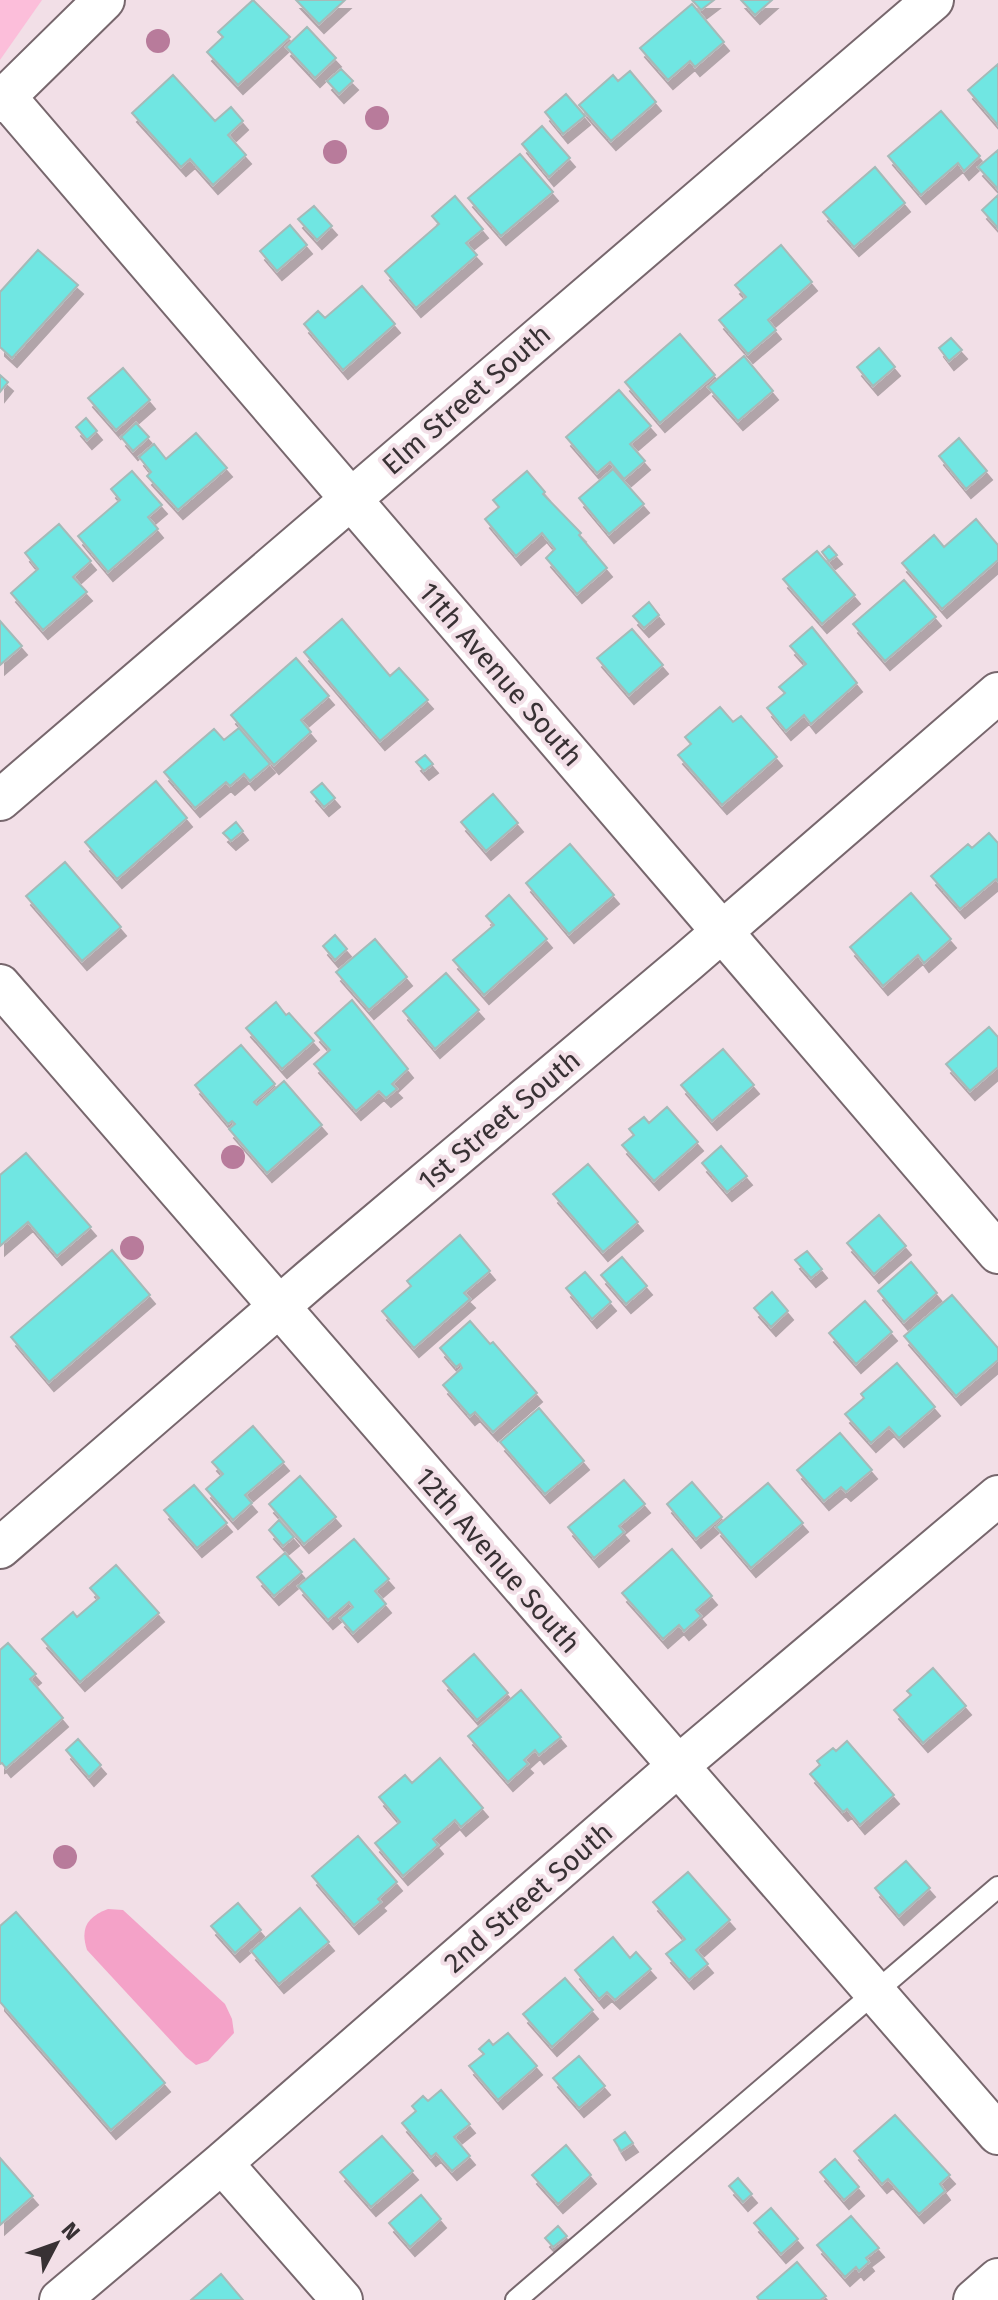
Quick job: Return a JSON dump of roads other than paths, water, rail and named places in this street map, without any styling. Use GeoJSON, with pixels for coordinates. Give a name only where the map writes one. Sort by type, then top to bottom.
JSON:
{"type":"FeatureCollection","features":[{"type":"Feature","properties":{"kind":"street"},"geometry":{"type":"LineString","coordinates":[[2,98],[104,0]]}},
{"type":"Feature","properties":{"kind":"street","name":"Elm Street South"},"geometry":{"type":"LineString","coordinates":[[0,800],[933,0]]}},
{"type":"Feature","properties":{"kind":"street","name":"11th Avenue South"},"geometry":{"type":"LineString","coordinates":[[2,98],[998,1253]]}},
{"type":"Feature","properties":{"kind":"street","name":"1st Street South"},"geometry":{"type":"LineString","coordinates":[[0,1548],[998,693]]}},
{"type":"Feature","properties":{"kind":"street","name":"12th Avenue South"},"geometry":{"type":"LineString","coordinates":[[0,985],[998,2134]]}},
{"type":"Feature","properties":{"kind":"street","name":"2nd Street South"},"geometry":{"type":"LineString","coordinates":[[60,2300],[678,1766],[998,1496]]}},
{"type":"Feature","properties":{"kind":"street"},"geometry":{"type":"LineString","coordinates":[[222,2163],[342,2300]]}},
{"type":"Feature","properties":{"kind":"street"},"geometry":{"type":"LineString","coordinates":[[974,2300],[998,2279]]}},
{"type":"Feature","properties":{"kind":"lane"},"geometry":{"type":"LineString","coordinates":[[516,2300],[998,1887]]}}]}
